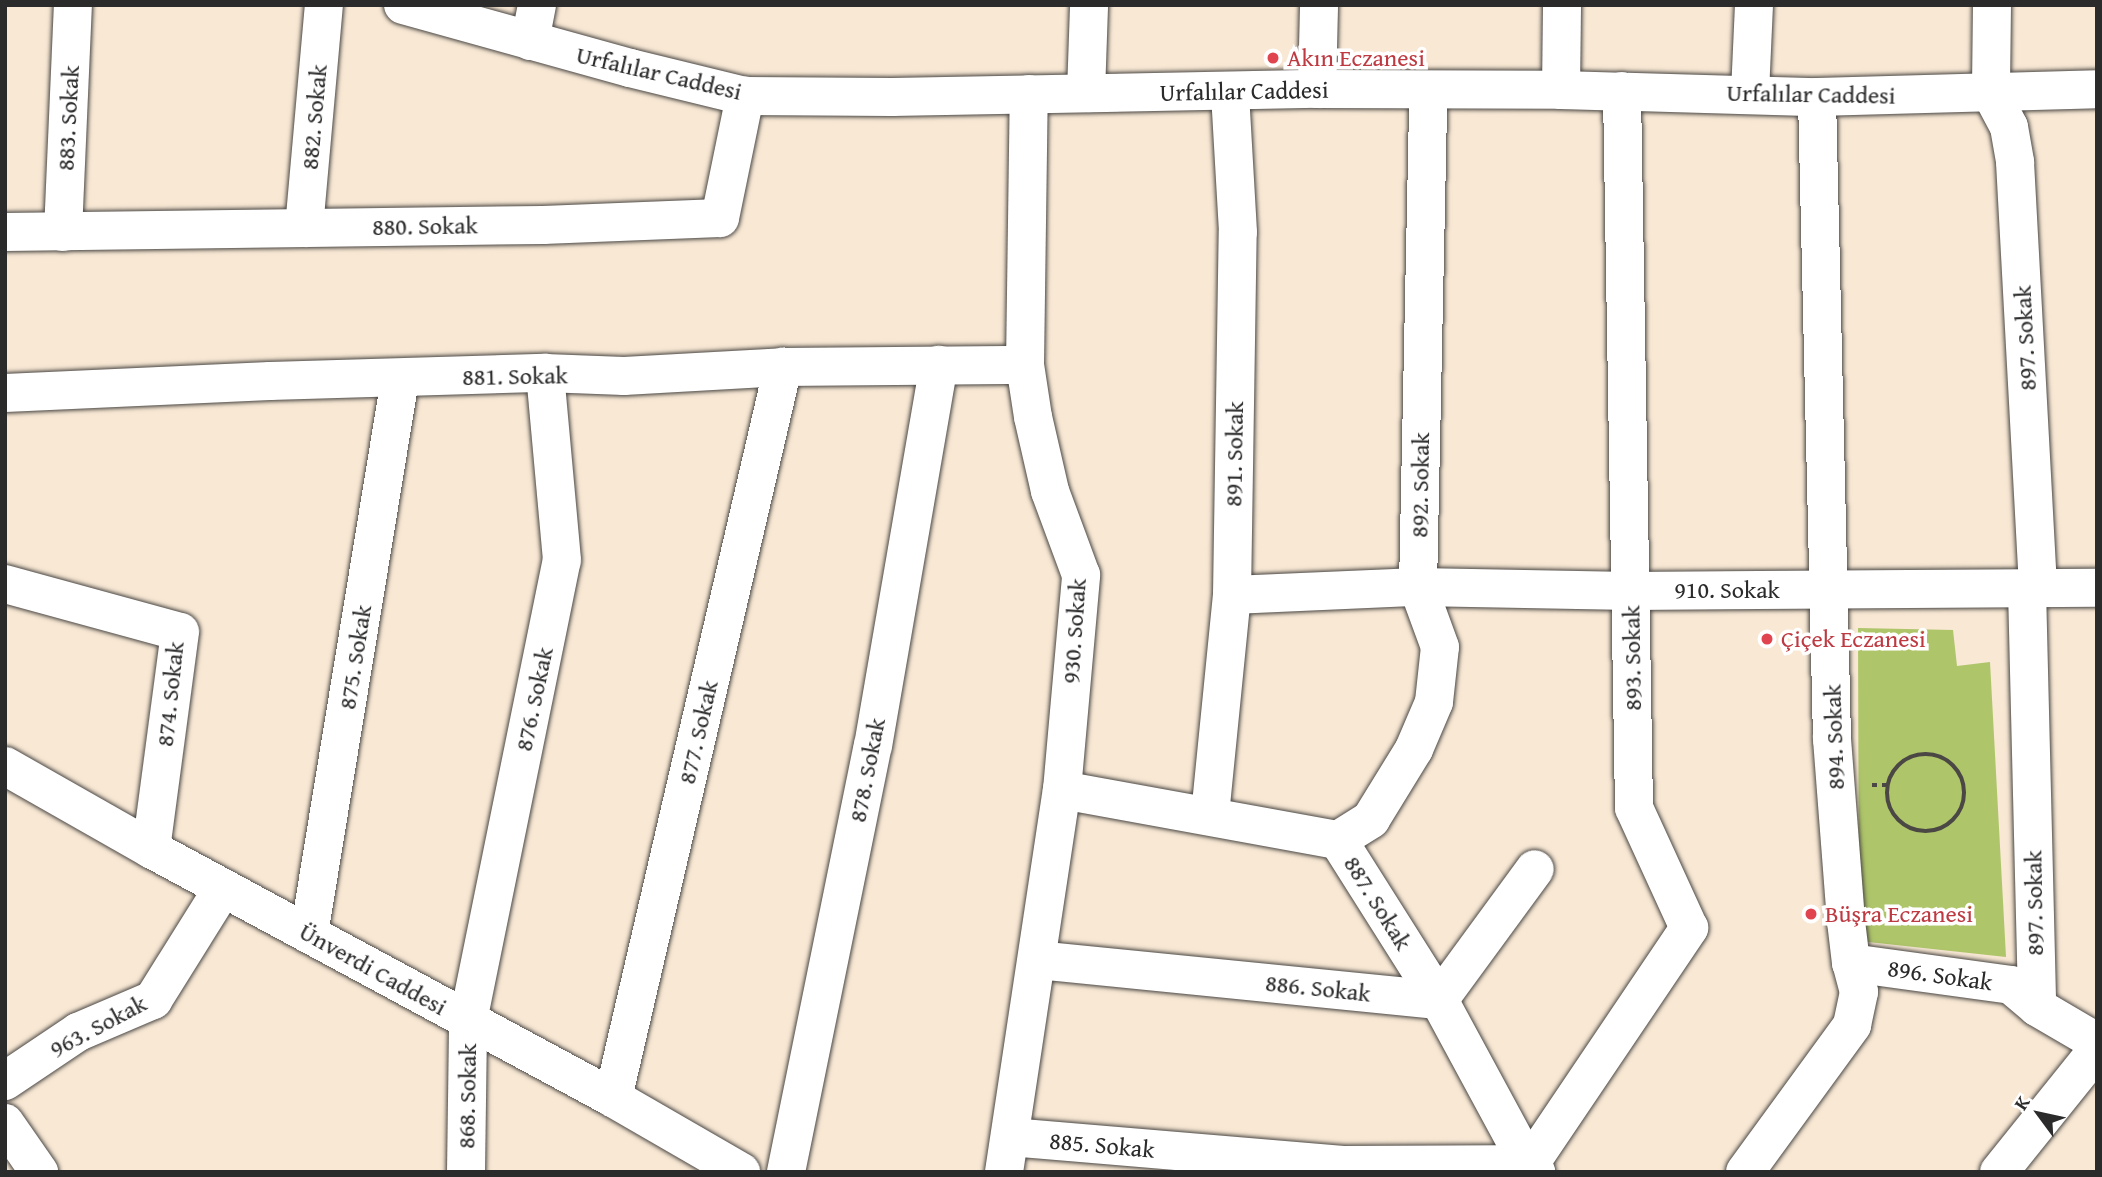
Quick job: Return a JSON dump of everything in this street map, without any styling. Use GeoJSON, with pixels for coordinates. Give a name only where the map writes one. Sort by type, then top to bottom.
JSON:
{"type":"FeatureCollection","features":[{"type":"Feature","properties":{"kind":"street","name":"883. Sokak"},"geometry":{"type":"LineString","coordinates":[[63,232],[73,5]]}},
{"type":"Feature","properties":{"kind":"street","name":"882. Sokak"},"geometry":{"type":"LineString","coordinates":[[304,228],[324,5]]}},
{"type":"Feature","properties":{"kind":"street","name":"Urfalılar Caddesi"},"geometry":{"type":"LineString","coordinates":[[403,5],[534,23],[745,96],[1317,89],[1750,93],[1818,97],[2097,89]]}},
{"type":"Feature","properties":{"kind":"street"},"geometry":{"type":"LineString","coordinates":[[1086,93],[1089,5]]}},
{"type":"Feature","properties":{"kind":"street"},"geometry":{"type":"LineString","coordinates":[[1317,89],[1319,5]]}},
{"type":"Feature","properties":{"kind":"street"},"geometry":{"type":"LineString","coordinates":[[1560,90],[1562,5]]}},
{"type":"Feature","properties":{"kind":"street"},"geometry":{"type":"LineString","coordinates":[[1750,93],[1754,5]]}},
{"type":"Feature","properties":{"kind":"street"},"geometry":{"type":"LineString","coordinates":[[1991,93],[1992,5]]}},
{"type":"Feature","properties":{"kind":"street","name":"892. Sokak"},"geometry":{"type":"LineString","coordinates":[[1338,840],[1371,819],[1414,749],[1434,702],[1440,647],[1418,587],[1428,91]]}},
{"type":"Feature","properties":{"kind":"street","name":"893. Sokak"},"geometry":{"type":"LineString","coordinates":[[1533,1168],[1689,928],[1634,808],[1622,91]]}},
{"type":"Feature","properties":{"kind":"street","name":"891. Sokak"},"geometry":{"type":"LineString","coordinates":[[1210,815],[1231,595],[1237,232],[1230,92]]}},
{"type":"Feature","properties":{"kind":"street","name":"897. Sokak"},"geometry":{"type":"LineString","coordinates":[[1991,93],[2009,127],[2015,162],[2033,589],[2037,1007]]}},
{"type":"Feature","properties":{"kind":"street","name":"930. Sokak"},"geometry":{"type":"LineString","coordinates":[[1007,1154],[1062,790],[1082,575],[1050,491],[1033,417],[1025,365],[1029,94]]}},
{"type":"Feature","properties":{"kind":"street","name":"880. Sokak"},"geometry":{"type":"LineString","coordinates":[[5,232],[543,225],[720,218],[745,96]]}},
{"type":"Feature","properties":{"kind":"street","name":"894. Sokak"},"geometry":{"type":"LineString","coordinates":[[1745,1172],[1852,1025],[1859,992],[1851,963],[1832,739],[1831,590],[1818,97]]}},
{"type":"Feature","properties":{"kind":"street","name":"881. Sokak"},"geometry":{"type":"LineString","coordinates":[[5,393],[270,381],[545,373],[624,376],[783,366],[1025,365]]}},
{"type":"Feature","properties":{"kind":"street","name":"877. Sokak"},"geometry":{"type":"LineString","coordinates":[[613,1098],[783,366]]}},
{"type":"Feature","properties":{"kind":"street","name":"878. Sokak"},"geometry":{"type":"LineString","coordinates":[[786,1172],[873,747],[939,366]]}},
{"type":"Feature","properties":{"kind":"street","name":"876. Sokak"},"geometry":{"type":"LineString","coordinates":[[468,1021],[562,560],[545,373]]}},
{"type":"Feature","properties":{"kind":"street","name":"875. Sokak"},"geometry":{"type":"LineString","coordinates":[[309,934],[400,379]]}},
{"type":"Feature","properties":{"kind":"street","name":"874. Sokak"},"geometry":{"type":"LineString","coordinates":[[5,584],[180,632],[151,849]]}},
{"type":"Feature","properties":{"kind":"street","name":"910. Sokak"},"geometry":{"type":"LineString","coordinates":[[1231,595],[1418,587],[1631,591],[2097,588]]}},
{"type":"Feature","properties":{"kind":"street","name":"Ünverdi Caddesi"},"geometry":{"type":"LineString","coordinates":[[5,766],[151,849],[613,1098],[741,1172]]}},
{"type":"Feature","properties":{"kind":"street","name":"887. Sokak"},"geometry":{"type":"LineString","coordinates":[[1062,790],[1338,840],[1439,1000],[1533,1168]]}},
{"type":"Feature","properties":{"kind":"street"},"geometry":{"type":"LineString","coordinates":[[1439,1000],[1535,869]]}},
{"type":"Feature","properties":{"kind":"street","name":"963. Sokak"},"geometry":{"type":"LineString","coordinates":[[5,1081],[78,1032],[153,1000],[223,888]]}},
{"type":"Feature","properties":{"kind":"street","name":"886. Sokak"},"geometry":{"type":"LineString","coordinates":[[1037,960],[1439,1000]]}},
{"type":"Feature","properties":{"kind":"street","name":"896. Sokak"},"geometry":{"type":"LineString","coordinates":[[1851,963],[2011,985],[2037,1007],[2097,1042]]}},
{"type":"Feature","properties":{"kind":"street","name":"868. Sokak"},"geometry":{"type":"LineString","coordinates":[[466,1172],[468,1021]]}},
{"type":"Feature","properties":{"kind":"street"},"geometry":{"type":"LineString","coordinates":[[1999,1172],[2097,1050]]}},
{"type":"Feature","properties":{"kind":"street"},"geometry":{"type":"LineString","coordinates":[[5,1123],[39,1172]]}},
{"type":"Feature","properties":{"kind":"street","name":"885. Sokak"},"geometry":{"type":"LineString","coordinates":[[1007,1154],[1343,1168],[1533,1168]]}},
{"type":"Feature","properties":{"kind":"path"},"geometry":{"type":"LineString","coordinates":[[1919,754],[1931,754],[1955,766],[1966,790],[1959,815],[1950,825],[1926,833],[1902,824],[1888,804],[1887,791],[1896,767],[1919,754]]}},
{"type":"Feature","properties":{"kind":"green space"},"geometry":{"type":"Polygon","coordinates":[[[1858,628],[1953,630],[1957,666],[1990,662],[2006,957],[1859,941],[1858,628]]]}},
{"type":"Feature","properties":{"kind":"place","name":"Akın Eczanesi"},"geometry":{"type":"Point","coordinates":[1273,58]}},
{"type":"Feature","properties":{"kind":"place","name":"Çiçek Eczanesi"},"geometry":{"type":"Point","coordinates":[1767,639]}},
{"type":"Feature","properties":{"kind":"place","name":"Büşra Eczanesi"},"geometry":{"type":"Point","coordinates":[1811,914]}}]}
